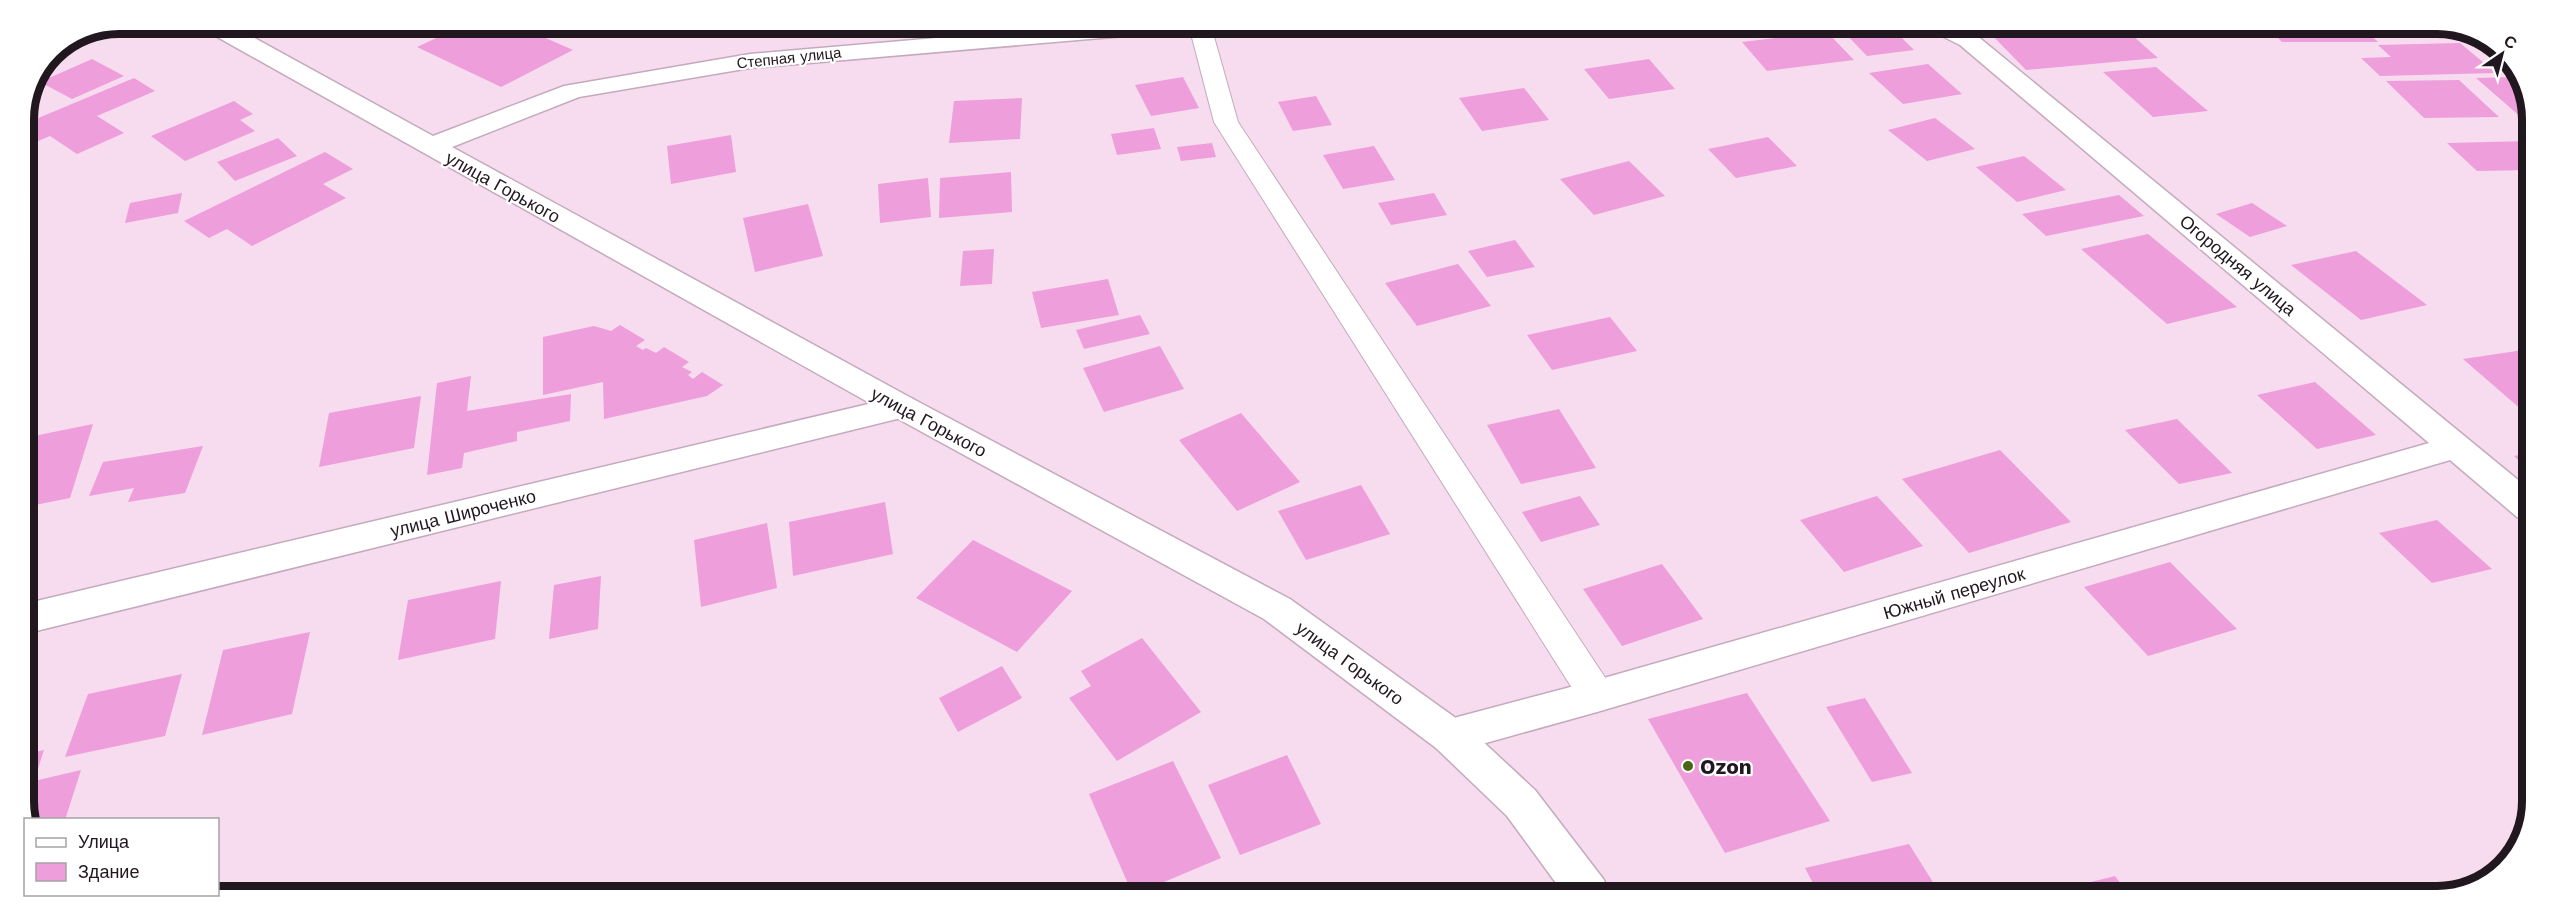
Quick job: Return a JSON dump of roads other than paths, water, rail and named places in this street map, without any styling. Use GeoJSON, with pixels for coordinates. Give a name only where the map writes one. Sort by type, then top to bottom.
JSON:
{"type":"FeatureCollection","features":[{"type":"Feature","properties":{"kind":"street","name":"улица Горького"},"geometry":{"type":"LineString","coordinates":[[231,35],[902,407],[1277,609],[1450,736],[1521,803],[1583,886]]}},
{"type":"Feature","properties":{"kind":"street","name":"Степная улица"},"geometry":{"type":"LineString","coordinates":[[430,146],[573,91],[750,61],[1055,35]]}},
{"type":"Feature","properties":{"kind":"street","name":"Огородняя улица"},"geometry":{"type":"LineString","coordinates":[[1958,35],[1968,40],[2522,502]]}},
{"type":"Feature","properties":{"kind":"street","name":"улица Широченко"},"geometry":{"type":"LineString","coordinates":[[35,617],[902,407]]}},
{"type":"Feature","properties":{"kind":"street","name":"Южный переулок"},"geometry":{"type":"LineString","coordinates":[[1450,736],[1598,696],[2456,447]]}},
{"type":"Feature","properties":{"kind":"lane"},"geometry":{"type":"LineString","coordinates":[[1202,35],[1226,122],[1598,696]]}},
{"type":"Feature","properties":{"kind":"place","name":"Ozon"},"geometry":{"type":"Point","coordinates":[1688,766]}}]}
